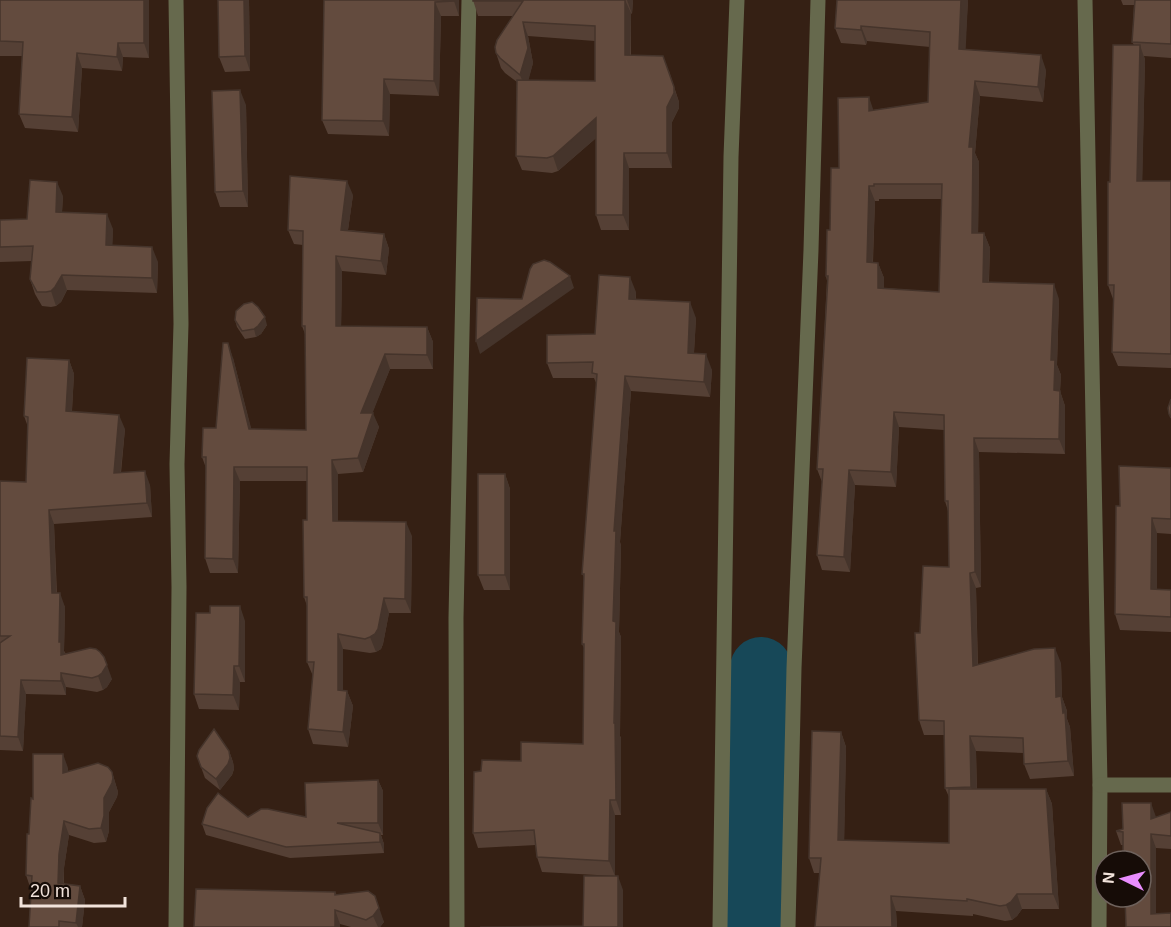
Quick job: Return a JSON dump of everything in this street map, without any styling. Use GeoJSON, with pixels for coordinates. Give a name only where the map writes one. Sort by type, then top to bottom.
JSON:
{"type":"FeatureCollection","features":[{"type":"Feature","properties":{"kind":"street"},"geometry":{"type":"LineString","coordinates":[[176,0],[181,324],[177,464],[179,598],[176,927]]}},
{"type":"Feature","properties":{"kind":"street"},"geometry":{"type":"LineString","coordinates":[[457,927],[456,618],[469,0]]}},
{"type":"Feature","properties":{"kind":"street"},"geometry":{"type":"LineString","coordinates":[[720,927],[731,157],[737,0]]}},
{"type":"Feature","properties":{"kind":"street"},"geometry":{"type":"LineString","coordinates":[[788,927],[794,668],[811,250],[818,0]]}},
{"type":"Feature","properties":{"kind":"street"},"geometry":{"type":"LineString","coordinates":[[1085,0],[1100,785],[1099,927]]}},
{"type":"Feature","properties":{"kind":"street"},"geometry":{"type":"LineString","coordinates":[[1100,785],[1171,785]]}},
{"type":"Feature","properties":{"kind":"building"},"geometry":{"type":"Polygon","coordinates":[[[0,0],[144,0],[144,43],[118,43],[117,57],[77,53],[72,117],[19,114],[23,42],[0,41],[0,0]]]}},
{"type":"Feature","properties":{"kind":"building"},"geometry":{"type":"Polygon","coordinates":[[[218,0],[244,0],[245,56],[219,57],[218,0]]]}},
{"type":"Feature","properties":{"kind":"building"},"geometry":{"type":"Polygon","coordinates":[[[324,0],[454,0],[435,2],[434,81],[384,79],[383,121],[322,120],[324,0]]]}},
{"type":"Feature","properties":{"kind":"building"},"geometry":{"type":"Polygon","coordinates":[[[473,0],[625,0],[625,55],[663,56],[674,93],[667,107],[667,153],[624,153],[623,215],[596,215],[596,118],[553,156],[547,158],[516,156],[517,80],[595,81],[595,26],[523,22],[528,48],[520,75],[500,58],[495,47],[497,40],[523,1],[473,0]]]}},
{"type":"Feature","properties":{"kind":"building"},"geometry":{"type":"Polygon","coordinates":[[[837,0],[961,0],[959,49],[1041,55],[1038,87],[975,81],[969,147],[973,147],[972,233],[984,233],[983,282],[1054,284],[1051,360],[1055,360],[1054,390],[1060,391],[1059,439],[974,438],[975,572],[970,573],[973,666],[1034,649],[1055,648],[1056,697],[1061,696],[1063,713],[1065,712],[1068,761],[1024,764],[1023,738],[970,736],[971,787],[945,788],[944,721],[919,720],[915,633],[920,633],[923,566],[949,567],[948,501],[945,501],[944,415],[894,412],[891,472],[849,470],[844,557],[817,555],[823,469],[817,469],[828,276],[826,276],[827,230],[830,230],[831,168],[839,168],[838,98],[869,97],[869,111],[928,102],[930,32],[861,26],[861,30],[835,28],[837,0]],[[874,184],[874,186],[869,186],[867,262],[878,263],[878,288],[939,292],[942,184],[874,184]]]}},
{"type":"Feature","properties":{"kind":"building"},"geometry":{"type":"Polygon","coordinates":[[[1135,0],[1171,0],[1171,44],[1132,42],[1135,0]]]}},
{"type":"Feature","properties":{"kind":"building"},"geometry":{"type":"Polygon","coordinates":[[[1113,45],[1140,45],[1137,181],[1171,181],[1171,354],[1112,352],[1114,285],[1108,285],[1108,182],[1110,182],[1113,45]]]}},
{"type":"Feature","properties":{"kind":"building"},"geometry":{"type":"Polygon","coordinates":[[[240,90],[243,191],[215,192],[212,91],[240,90]]]}},
{"type":"Feature","properties":{"kind":"building"},"geometry":{"type":"Polygon","coordinates":[[[290,176],[347,181],[341,230],[384,234],[381,261],[336,256],[336,326],[427,327],[427,355],[385,354],[361,413],[373,413],[358,458],[332,460],[333,521],[406,522],[405,599],[384,598],[378,629],[370,637],[365,639],[338,634],[338,690],[347,691],[343,732],[308,729],[314,662],[307,662],[307,597],[304,597],[303,520],[307,520],[307,467],[234,467],[233,559],[205,558],[206,457],[202,457],[203,428],[216,428],[223,343],[228,343],[249,429],[306,430],[305,326],[302,326],[303,231],[288,230],[290,176]]]}},
{"type":"Feature","properties":{"kind":"building"},"geometry":{"type":"Polygon","coordinates":[[[30,180],[57,182],[56,212],[107,214],[106,245],[152,247],[152,278],[62,275],[51,291],[37,292],[30,279],[33,246],[0,247],[0,220],[27,219],[30,180]]]}},
{"type":"Feature","properties":{"kind":"building"},"geometry":{"type":"Polygon","coordinates":[[[544,260],[570,276],[476,341],[477,298],[522,299],[530,269],[533,264],[544,260]]]}},
{"type":"Feature","properties":{"kind":"building"},"geometry":{"type":"Polygon","coordinates":[[[599,275],[630,277],[629,299],[690,302],[688,353],[706,354],[704,382],[625,376],[614,531],[616,531],[613,621],[616,622],[614,723],[616,800],[610,800],[609,861],[537,857],[534,830],[473,833],[474,772],[481,771],[482,760],[521,761],[521,742],[583,744],[584,574],[582,574],[597,374],[592,373],[593,362],[547,363],[547,335],[595,334],[599,275]]]}},
{"type":"Feature","properties":{"kind":"building"},"geometry":{"type":"Polygon","coordinates":[[[252,302],[265,317],[254,329],[242,331],[235,320],[236,311],[244,304],[252,302]]]}},
{"type":"Feature","properties":{"kind":"building"},"geometry":{"type":"Polygon","coordinates":[[[27,358],[69,360],[66,411],[119,415],[114,473],[145,471],[147,503],[49,510],[52,593],[60,593],[61,655],[90,648],[96,649],[104,657],[107,665],[102,673],[92,678],[61,673],[61,681],[21,680],[18,737],[0,736],[0,643],[10,636],[0,636],[0,481],[26,482],[28,417],[24,416],[27,358]]]}},
{"type":"Feature","properties":{"kind":"building"},"geometry":{"type":"Polygon","coordinates":[[[1171,399],[1171,418],[1168,408],[1171,399]]]}},
{"type":"Feature","properties":{"kind":"building"},"geometry":{"type":"Polygon","coordinates":[[[1119,466],[1171,468],[1171,519],[1152,518],[1151,589],[1171,590],[1171,617],[1115,614],[1116,506],[1120,506],[1119,466]]]}},
{"type":"Feature","properties":{"kind":"building"},"geometry":{"type":"Polygon","coordinates":[[[478,474],[505,474],[505,575],[478,575],[478,474]]]}},
{"type":"Feature","properties":{"kind":"building"},"geometry":{"type":"Polygon","coordinates":[[[210,606],[240,606],[239,666],[234,666],[233,695],[194,694],[196,613],[210,613],[210,606]]]}},
{"type":"Feature","properties":{"kind":"building"},"geometry":{"type":"Polygon","coordinates":[[[214,729],[229,751],[230,758],[216,779],[201,767],[197,756],[214,729]]]}},
{"type":"Feature","properties":{"kind":"building"},"geometry":{"type":"Polygon","coordinates":[[[812,731],[841,732],[838,840],[949,843],[949,789],[1046,789],[1053,894],[1017,894],[1011,902],[1000,906],[967,899],[967,901],[891,896],[892,927],[815,927],[821,858],[809,858],[812,731]]]}},
{"type":"Feature","properties":{"kind":"building"},"geometry":{"type":"Polygon","coordinates":[[[33,754],[63,754],[63,773],[98,763],[108,767],[113,778],[104,798],[101,828],[89,829],[64,821],[58,883],[80,886],[76,923],[59,921],[59,927],[29,927],[32,876],[26,875],[27,834],[29,834],[31,798],[33,799],[33,754]]]}},
{"type":"Feature","properties":{"kind":"building"},"geometry":{"type":"Polygon","coordinates":[[[378,780],[378,823],[337,823],[380,833],[380,842],[286,847],[202,824],[207,808],[218,793],[248,817],[261,809],[268,809],[306,817],[305,783],[378,780]]]}},
{"type":"Feature","properties":{"kind":"building"},"geometry":{"type":"Polygon","coordinates":[[[1122,803],[1151,803],[1151,819],[1171,812],[1171,836],[1151,834],[1151,849],[1123,849],[1123,832],[1116,831],[1123,829],[1122,803]]]}},
{"type":"Feature","properties":{"kind":"building"},"geometry":{"type":"Polygon","coordinates":[[[584,876],[618,876],[618,927],[480,927],[583,926],[584,876]]]}},
{"type":"Feature","properties":{"kind":"building"},"geometry":{"type":"Polygon","coordinates":[[[196,889],[335,892],[335,895],[368,891],[375,896],[379,908],[373,916],[366,920],[335,910],[335,927],[194,927],[196,889]]]}},
{"type":"Feature","properties":{"kind":"building"},"geometry":{"type":"Polygon","coordinates":[[[1125,909],[1151,909],[1151,914],[1171,913],[1171,927],[1126,927],[1125,909]]]}},
{"type":"Feature","properties":{"kind":"waterway"},"geometry":{"type":"LineString","coordinates":[[753,927],[761,668]]}}]}
